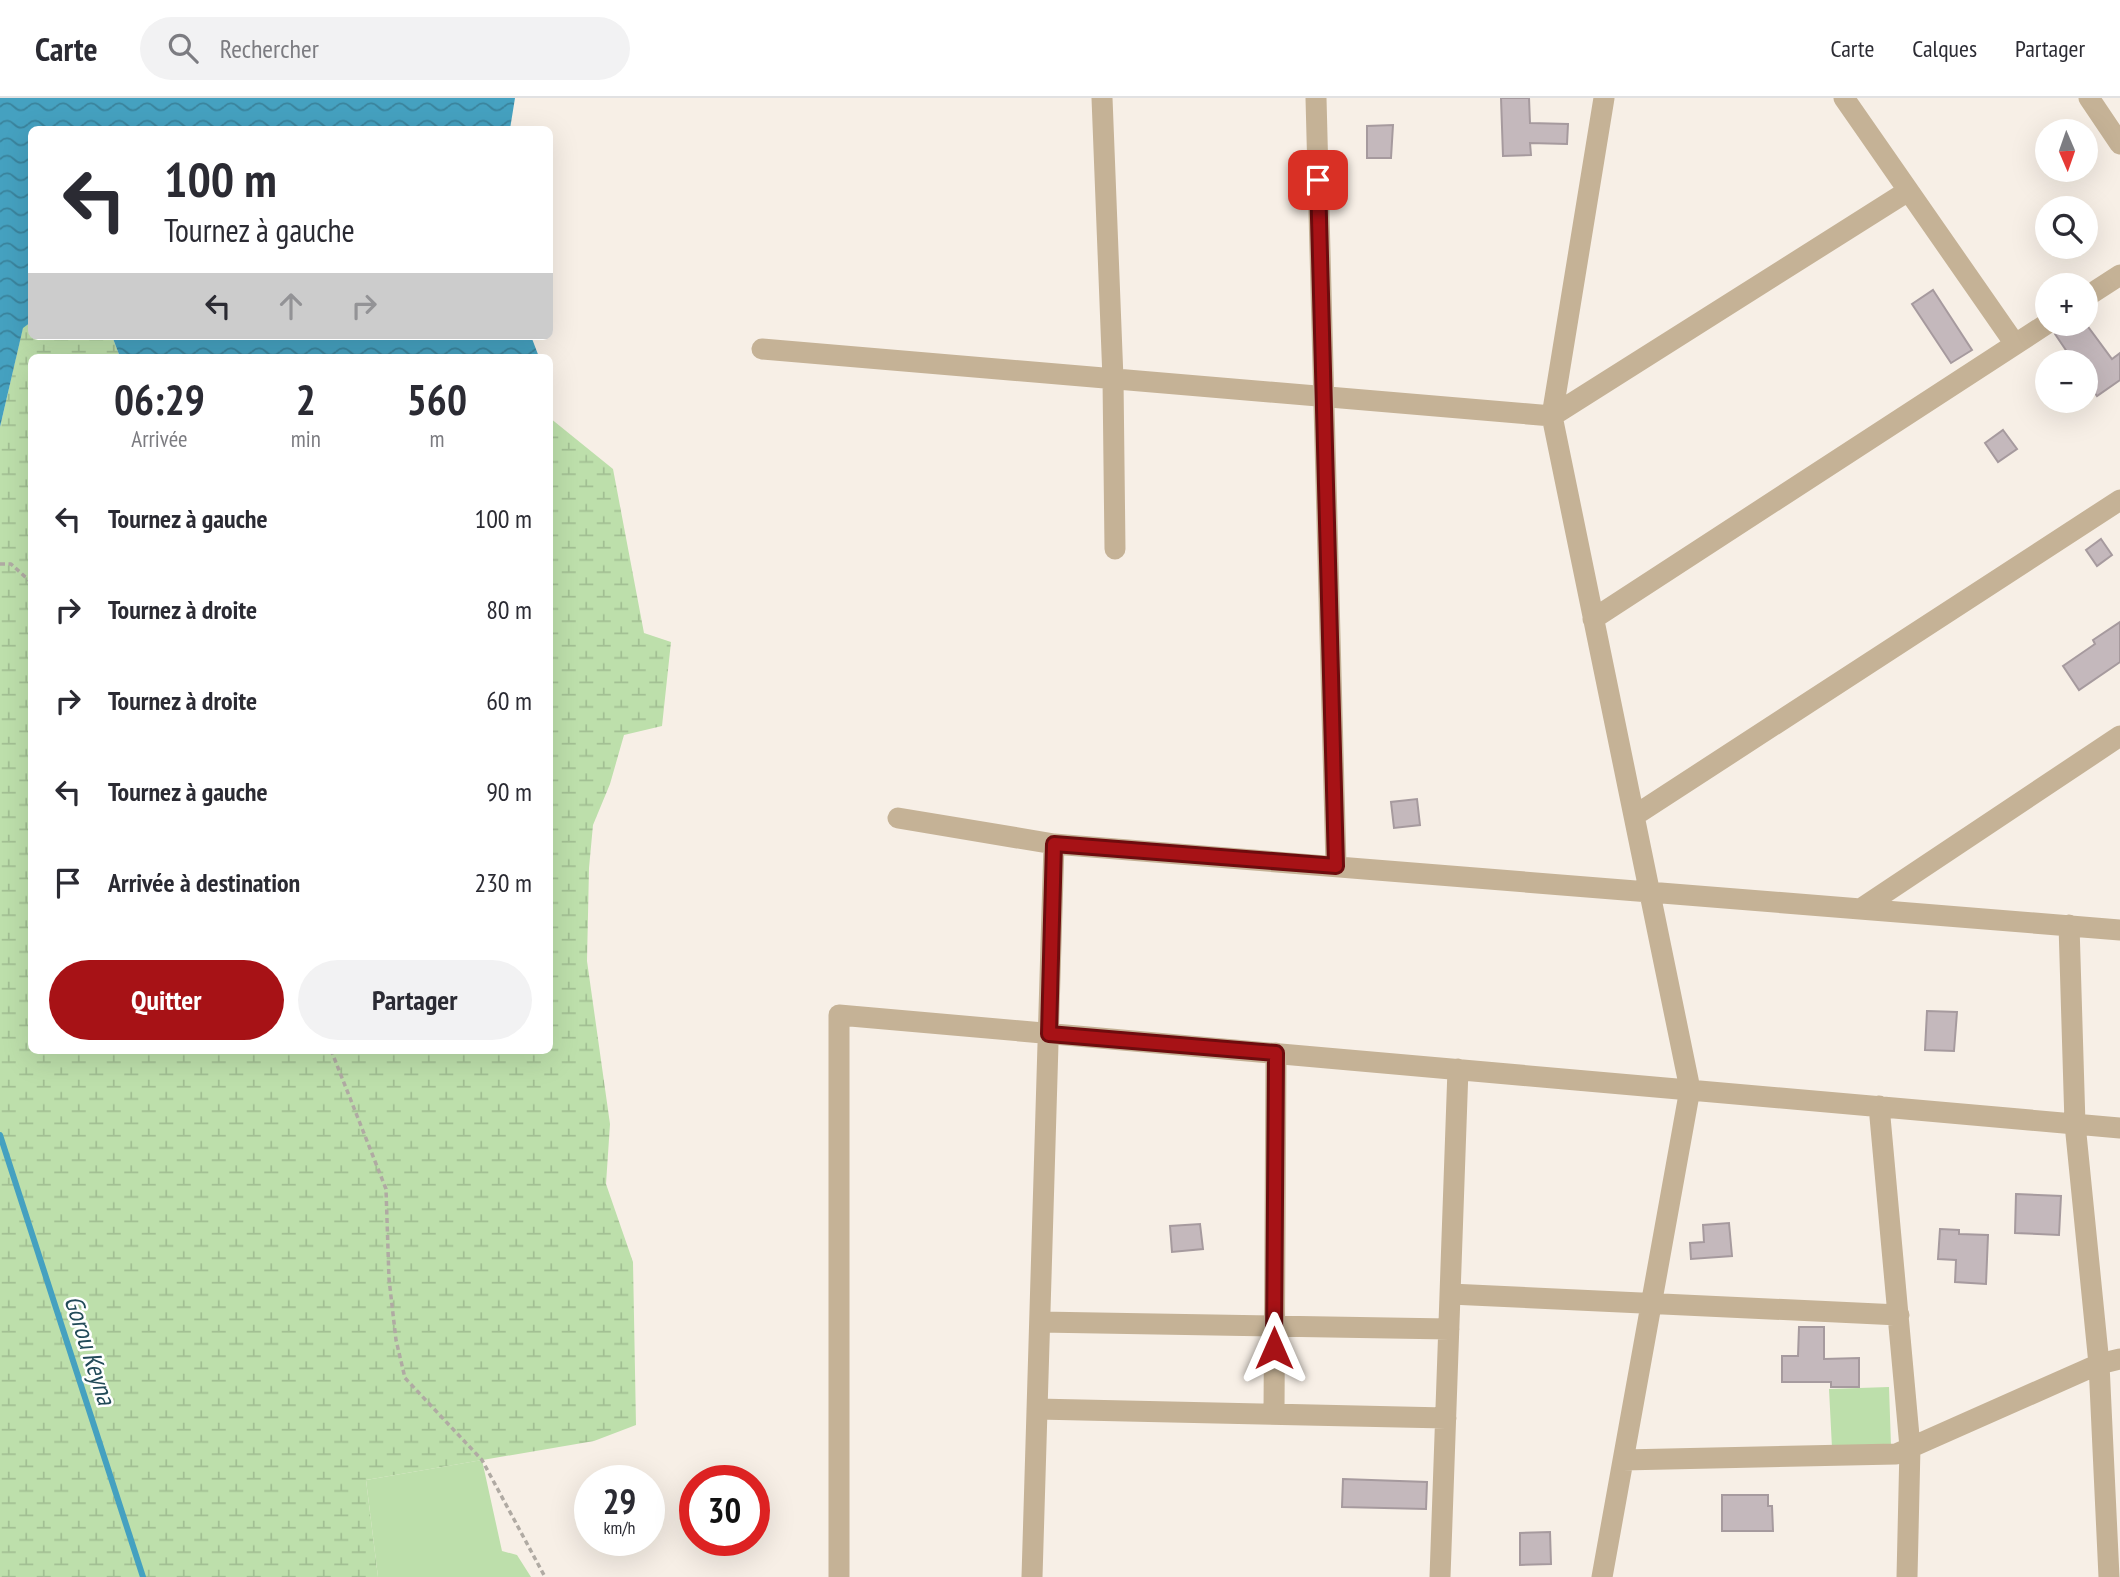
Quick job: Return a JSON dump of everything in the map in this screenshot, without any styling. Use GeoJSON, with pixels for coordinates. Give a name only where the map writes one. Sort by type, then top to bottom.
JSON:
{"type":"FeatureCollection","features":[{"type":"Feature","properties":{"kind":"street"},"geometry":{"type":"LineString","coordinates":[[1102,98],[1113,379],[1115,549]]}},
{"type":"Feature","properties":{"kind":"street"},"geometry":{"type":"LineString","coordinates":[[1316,98],[1336,866]]}},
{"type":"Feature","properties":{"kind":"street"},"geometry":{"type":"LineString","coordinates":[[1602,1577],[1690,1089],[1552,416],[1604,98]]}},
{"type":"Feature","properties":{"kind":"street"},"geometry":{"type":"LineString","coordinates":[[1844,98],[2015,344]]}},
{"type":"Feature","properties":{"kind":"street"},"geometry":{"type":"LineString","coordinates":[[2089,98],[2120,144]]}},
{"type":"Feature","properties":{"kind":"street"},"geometry":{"type":"LineString","coordinates":[[762,349],[1552,416],[1908,191]]}},
{"type":"Feature","properties":{"kind":"street"},"geometry":{"type":"LineString","coordinates":[[2098,289],[2120,275]]}},
{"type":"Feature","properties":{"kind":"street"},"geometry":{"type":"LineString","coordinates":[[1593,619],[2035,331]]}},
{"type":"Feature","properties":{"kind":"street"},"geometry":{"type":"LineString","coordinates":[[1634,816],[2120,500]]}},
{"type":"Feature","properties":{"kind":"street"},"geometry":{"type":"LineString","coordinates":[[1862,908],[2120,736]]}},
{"type":"Feature","properties":{"kind":"street"},"geometry":{"type":"LineString","coordinates":[[898,818],[1054,844],[2120,930]]}},
{"type":"Feature","properties":{"kind":"street"},"geometry":{"type":"LineString","coordinates":[[1032,1577],[1054,844]]}},
{"type":"Feature","properties":{"kind":"street"},"geometry":{"type":"LineString","coordinates":[[2070,925],[2075,1124],[2099,1364],[2109,1577]]}},
{"type":"Feature","properties":{"kind":"street"},"geometry":{"type":"LineString","coordinates":[[839,1577],[839,1015],[2120,1128]]}},
{"type":"Feature","properties":{"kind":"street"},"geometry":{"type":"LineString","coordinates":[[1274,1414],[1276,1053]]}},
{"type":"Feature","properties":{"kind":"street"},"geometry":{"type":"LineString","coordinates":[[1440,1577],[1458,1069]]}},
{"type":"Feature","properties":{"kind":"street"},"geometry":{"type":"LineString","coordinates":[[1879,1106],[1910,1447],[1907,1577]]}},
{"type":"Feature","properties":{"kind":"street"},"geometry":{"type":"LineString","coordinates":[[1450,1294],[1899,1315]]}},
{"type":"Feature","properties":{"kind":"street"},"geometry":{"type":"LineString","coordinates":[[1040,1322],[1449,1329]]}},
{"type":"Feature","properties":{"kind":"street"},"geometry":{"type":"LineString","coordinates":[[1623,1460],[1896,1454],[2099,1364],[2120,1359]]}},
{"type":"Feature","properties":{"kind":"street"},"geometry":{"type":"LineString","coordinates":[[1037,1409],[1446,1418]]}},
{"type":"Feature","properties":{"kind":"path"},"geometry":{"type":"LineString","coordinates":[[0,564],[11,564],[28,579]]}},
{"type":"Feature","properties":{"kind":"path"},"geometry":{"type":"LineString","coordinates":[[333,1054],[386,1189],[389,1279],[396,1340],[405,1378],[482,1460],[545,1577]]}},
{"type":"Feature","properties":{"kind":"green space"},"geometry":{"type":"Polygon","coordinates":[[[28,324],[28,340],[114,340],[119,354],[28,354],[28,1054],[553,1054],[553,420],[613,469],[644,633],[671,642],[662,726],[624,735],[610,784],[593,825],[589,868],[587,961],[610,1124],[606,1184],[633,1262],[636,1425],[594,1441],[366,1480],[378,1577],[0,1577],[0,427],[23,327],[28,324]]]}},
{"type":"Feature","properties":{"kind":"green space"},"geometry":{"type":"Polygon","coordinates":[[[1889,1387],[1891,1446],[1832,1448],[1829,1389],[1889,1387]]]}},
{"type":"Feature","properties":{"kind":"green space"},"geometry":{"type":"Polygon","coordinates":[[[482,1460],[502,1551],[517,1555],[531,1577],[378,1577],[366,1480],[482,1460]]]}},
{"type":"Feature","properties":{"kind":"water"},"geometry":{"type":"Polygon","coordinates":[[[0,98],[515,98],[510,126],[28,126],[28,324],[23,328],[0,427],[0,98]]]}},
{"type":"Feature","properties":{"kind":"water"},"geometry":{"type":"Polygon","coordinates":[[[114,340],[533,340],[538,354],[119,354],[114,340]]]}},
{"type":"Feature","properties":{"kind":"building"},"geometry":{"type":"Polygon","coordinates":[[[1501,98],[1529,98],[1530,123],[1568,124],[1567,144],[1530,143],[1531,155],[1503,156],[1501,98]]]}},
{"type":"Feature","properties":{"kind":"building"},"geometry":{"type":"Polygon","coordinates":[[[1393,125],[1391,158],[1367,158],[1367,126],[1393,125]]]}},
{"type":"Feature","properties":{"kind":"building"},"geometry":{"type":"Polygon","coordinates":[[[1933,290],[1972,350],[1951,363],[1912,304],[1933,290]]]}},
{"type":"Feature","properties":{"kind":"building"},"geometry":{"type":"Polygon","coordinates":[[[2056,336],[2095,336],[2112,359],[2120,353],[2120,380],[2098,395],[2098,350],[2066,350],[2056,336]]]}},
{"type":"Feature","properties":{"kind":"building"},"geometry":{"type":"Polygon","coordinates":[[[2003,430],[2017,449],[1998,462],[1985,443],[2003,430]]]}},
{"type":"Feature","properties":{"kind":"building"},"geometry":{"type":"Polygon","coordinates":[[[2101,539],[2112,555],[2097,566],[2086,550],[2101,539]]]}},
{"type":"Feature","properties":{"kind":"building"},"geometry":{"type":"Polygon","coordinates":[[[2120,622],[2120,662],[2079,690],[2063,666],[2095,644],[2093,640],[2120,622]]]}},
{"type":"Feature","properties":{"kind":"building"},"geometry":{"type":"Polygon","coordinates":[[[1417,799],[1420,825],[1394,828],[1391,802],[1417,799]]]}},
{"type":"Feature","properties":{"kind":"building"},"geometry":{"type":"Polygon","coordinates":[[[1927,1011],[1957,1012],[1954,1051],[1925,1050],[1927,1011]]]}},
{"type":"Feature","properties":{"kind":"building"},"geometry":{"type":"Polygon","coordinates":[[[2016,1194],[2061,1196],[2059,1235],[2015,1233],[2016,1194]]]}},
{"type":"Feature","properties":{"kind":"building"},"geometry":{"type":"Polygon","coordinates":[[[1729,1223],[1732,1256],[1691,1259],[1690,1243],[1704,1242],[1703,1225],[1729,1223]]]}},
{"type":"Feature","properties":{"kind":"building"},"geometry":{"type":"Polygon","coordinates":[[[1200,1224],[1203,1249],[1172,1252],[1170,1226],[1200,1224]]]}},
{"type":"Feature","properties":{"kind":"building"},"geometry":{"type":"Polygon","coordinates":[[[1940,1229],[1959,1230],[1959,1234],[1988,1235],[1986,1284],[1955,1282],[1956,1260],[1938,1259],[1940,1229]]]}},
{"type":"Feature","properties":{"kind":"building"},"geometry":{"type":"Polygon","coordinates":[[[1799,1327],[1824,1327],[1824,1359],[1859,1358],[1859,1387],[1831,1387],[1831,1382],[1782,1382],[1782,1356],[1798,1356],[1799,1327]]]}},
{"type":"Feature","properties":{"kind":"building"},"geometry":{"type":"Polygon","coordinates":[[[1343,1479],[1427,1482],[1426,1509],[1342,1507],[1343,1479]]]}},
{"type":"Feature","properties":{"kind":"building"},"geometry":{"type":"Polygon","coordinates":[[[1722,1495],[1768,1495],[1768,1506],[1772,1506],[1773,1531],[1722,1531],[1722,1495]]]}},
{"type":"Feature","properties":{"kind":"building"},"geometry":{"type":"Polygon","coordinates":[[[1550,1532],[1551,1564],[1520,1565],[1520,1533],[1550,1532]]]}},
{"type":"Feature","properties":{"kind":"waterway","name":"Gorou Keyna"},"geometry":{"type":"LineString","coordinates":[[0,1135],[143,1577]]}},
{"type":"Feature","properties":{"kind":"route"},"geometry":{"type":"LineString","coordinates":[[1274,1348],[1276,1053],[1049,1034],[1054,844],[1336,866],[1318,180]]}}]}
